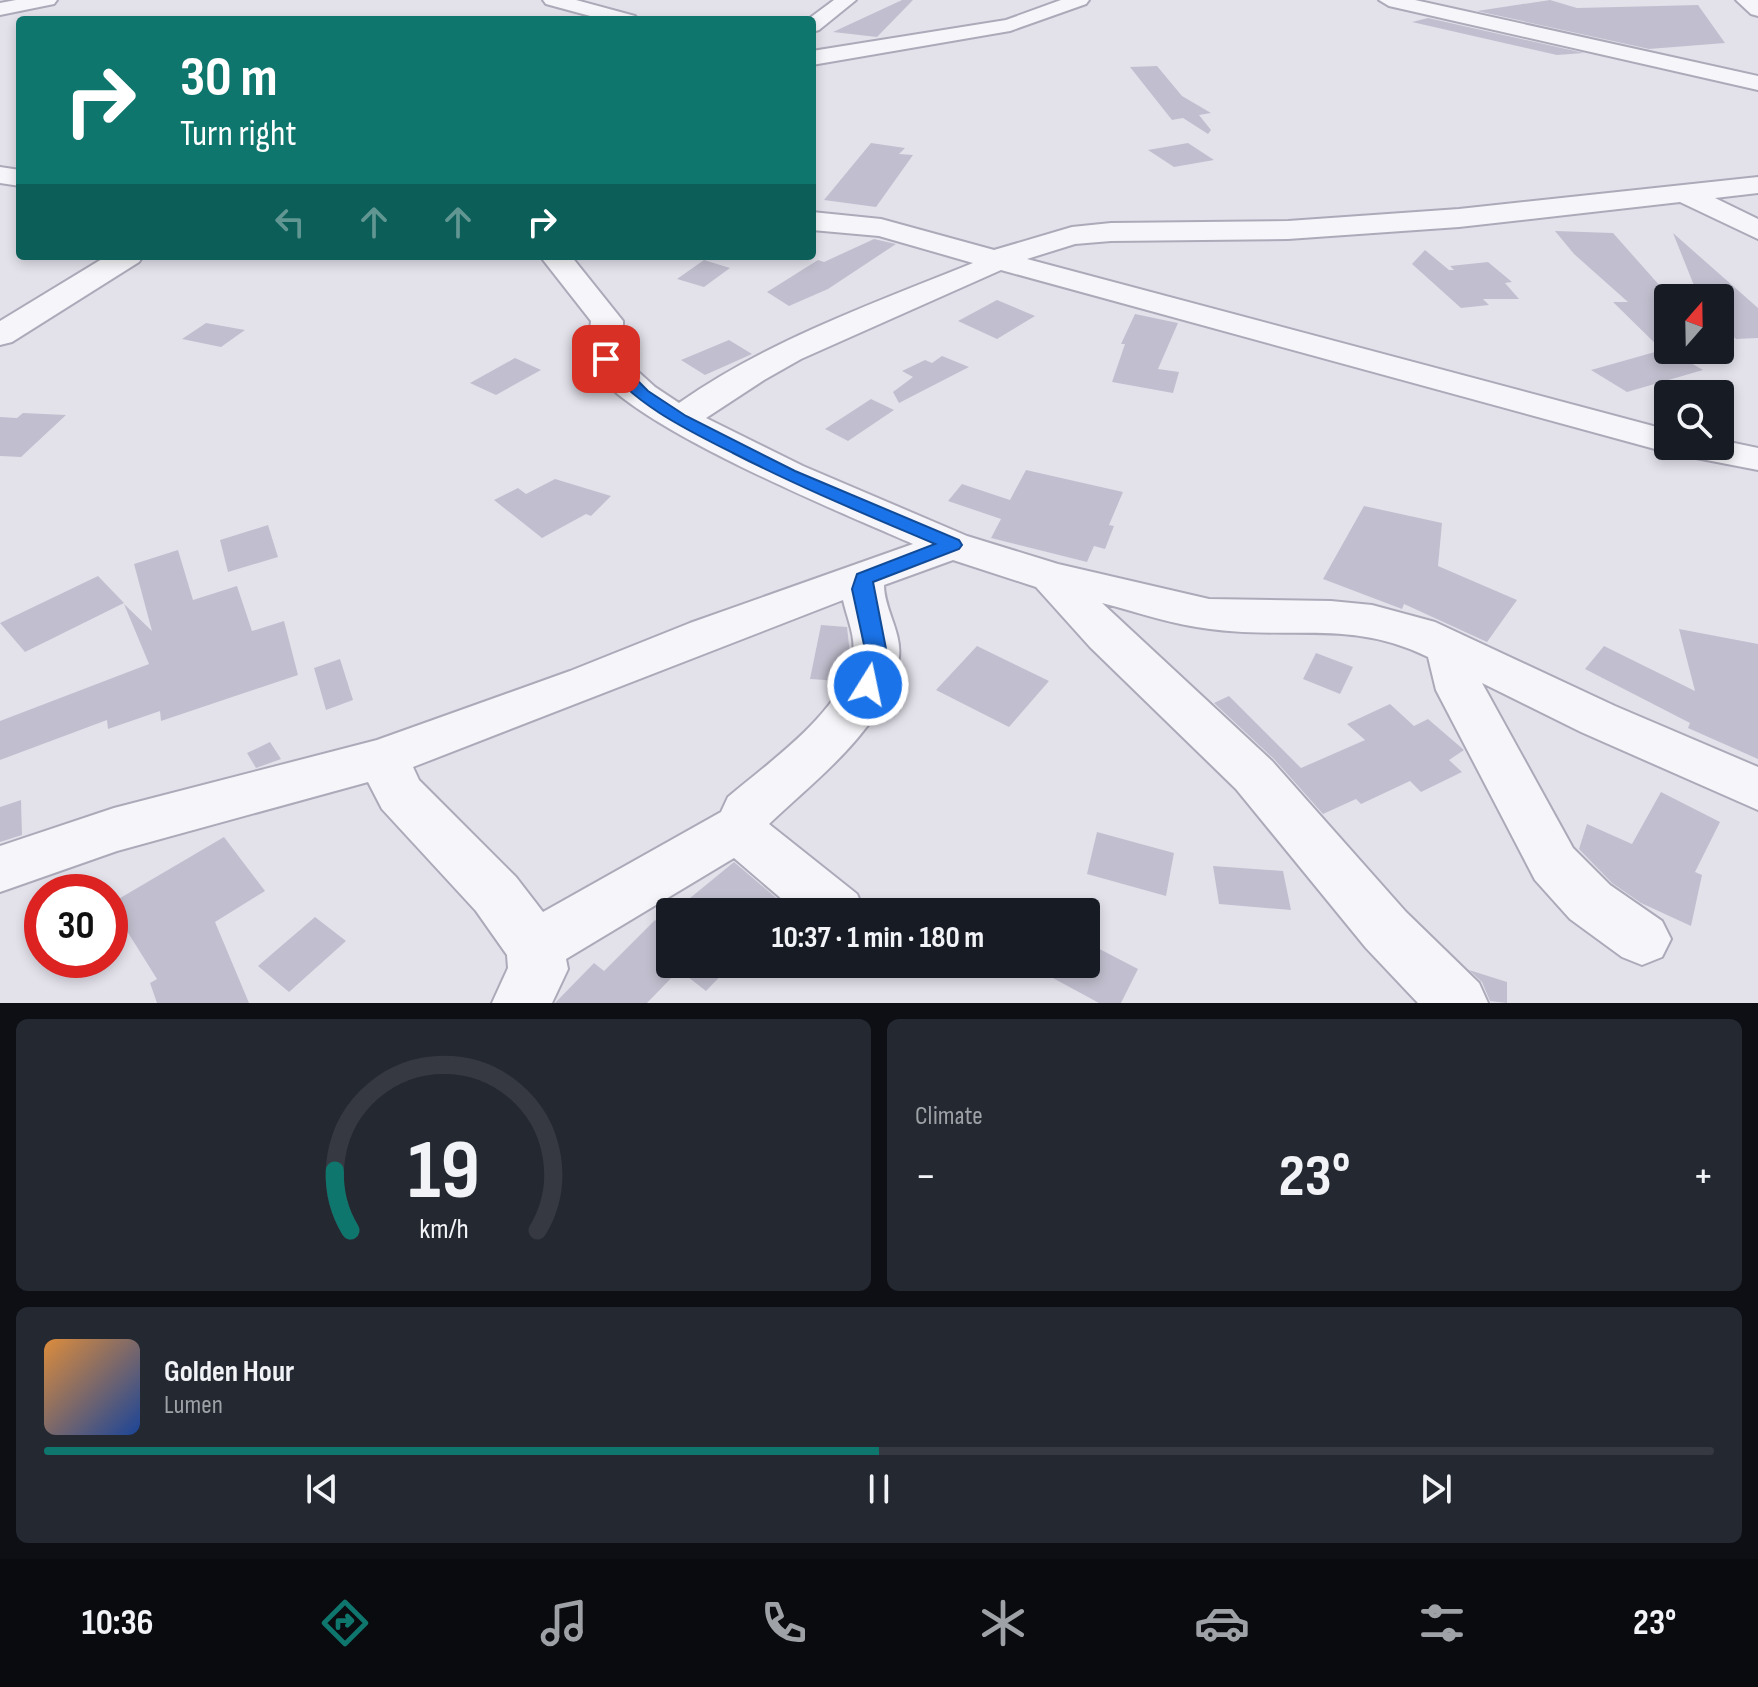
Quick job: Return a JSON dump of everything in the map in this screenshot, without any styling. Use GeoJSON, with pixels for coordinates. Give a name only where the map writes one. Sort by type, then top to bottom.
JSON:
{"type":"FeatureCollection","features":[{"type":"Feature","properties":{"kind":"street"},"geometry":{"type":"LineString","coordinates":[[0,9],[47,0]]}},
{"type":"Feature","properties":{"kind":"street"},"geometry":{"type":"LineString","coordinates":[[553,0],[613,16]]}},
{"type":"Feature","properties":{"kind":"street"},"geometry":{"type":"LineString","coordinates":[[816,23],[846,0]]}},
{"type":"Feature","properties":{"kind":"street"},"geometry":{"type":"LineString","coordinates":[[816,57],[1010,25],[1079,0]]}},
{"type":"Feature","properties":{"kind":"street"},"geometry":{"type":"LineString","coordinates":[[1389,0],[1758,83]]}},
{"type":"Feature","properties":{"kind":"street"},"geometry":{"type":"LineString","coordinates":[[1746,0],[1758,10]]}},
{"type":"Feature","properties":{"kind":"street"},"geometry":{"type":"LineString","coordinates":[[1072,236],[1111,232],[1288,230],[1459,218],[1758,185]]}},
{"type":"Feature","properties":{"kind":"street"},"geometry":{"type":"LineString","coordinates":[[1688,195],[1758,230]]}},
{"type":"Feature","properties":{"kind":"street"},"geometry":{"type":"LineString","coordinates":[[680,420],[705,400],[767,362],[848,324],[976,272],[995,259],[1171,205]]}},
{"type":"Feature","properties":{"kind":"street"},"geometry":{"type":"LineString","coordinates":[[816,221],[881,228],[1654,437]]}},
{"type":"Feature","properties":{"kind":"street"},"geometry":{"type":"LineString","coordinates":[[0,335],[122,260]]}},
{"type":"Feature","properties":{"kind":"street"},"geometry":{"type":"LineString","coordinates":[[559,260],[607,321],[606,359],[616,372],[642,395],[680,420],[789,474],[952,545],[1051,577],[1209,614],[1331,616],[1372,620],[1419,633],[1598,719],[1758,789]]}},
{"type":"Feature","properties":{"kind":"street"},"geometry":{"type":"LineString","coordinates":[[1747,458],[1758,488]]}},
{"type":"Feature","properties":{"kind":"street"},"geometry":{"type":"LineString","coordinates":[[0,869],[114,830],[383,758],[587,683],[706,634],[952,545]]}},
{"type":"Feature","properties":{"kind":"street"},"geometry":{"type":"LineString","coordinates":[[1051,577],[1117,646],[1254,775],[1386,930],[1458,1003]]}},
{"type":"Feature","properties":{"kind":"street"},"geometry":{"type":"LineString","coordinates":[[820,898],[745,835],[742,826],[747,812],[851,712],[868,685],[876,654],[862,589],[864,578]]}},
{"type":"Feature","properties":{"kind":"street"},"geometry":{"type":"LineString","coordinates":[[1449,648],[1460,690],[1554,864],[1590,902],[1642,939]]}},
{"type":"Feature","properties":{"kind":"street"},"geometry":{"type":"LineString","coordinates":[[383,758],[400,794],[496,894],[535,947],[538,969],[522,1003]]}},
{"type":"Feature","properties":{"kind":"street"},"geometry":{"type":"LineString","coordinates":[[535,947],[742,826]]}},
{"type":"Feature","properties":{"kind":"building"},"geometry":{"type":"Polygon","coordinates":[[[902,0],[913,0],[877,37],[833,32],[902,0]]]}},
{"type":"Feature","properties":{"kind":"building"},"geometry":{"type":"Polygon","coordinates":[[[1550,0],[1577,8],[1698,5],[1725,43],[1649,49],[1477,11],[1550,0]]]}},
{"type":"Feature","properties":{"kind":"building"},"geometry":{"type":"Polygon","coordinates":[[[1428,18],[1584,53],[1557,55],[1412,22],[1428,18]]]}},
{"type":"Feature","properties":{"kind":"building"},"geometry":{"type":"Polygon","coordinates":[[[1157,66],[1182,96],[1211,113],[1199,115],[1211,130],[1208,134],[1183,118],[1172,120],[1130,67],[1157,66]]]}},
{"type":"Feature","properties":{"kind":"building"},"geometry":{"type":"Polygon","coordinates":[[[871,143],[905,148],[899,154],[913,155],[876,207],[824,200],[871,143]]]}},
{"type":"Feature","properties":{"kind":"building"},"geometry":{"type":"Polygon","coordinates":[[[1188,143],[1214,160],[1174,167],[1148,150],[1188,143]]]}},
{"type":"Feature","properties":{"kind":"building"},"geometry":{"type":"Polygon","coordinates":[[[1555,231],[1613,233],[1658,284],[1654,284],[1654,342],[1613,302],[1628,302],[1574,254],[1555,231]]]}},
{"type":"Feature","properties":{"kind":"building"},"geometry":{"type":"Polygon","coordinates":[[[1673,233],[1731,284],[1693,284],[1673,233]]]}},
{"type":"Feature","properties":{"kind":"building"},"geometry":{"type":"Polygon","coordinates":[[[874,239],[896,244],[828,289],[789,306],[767,292],[818,260],[824,262],[874,239]]]}},
{"type":"Feature","properties":{"kind":"building"},"geometry":{"type":"Polygon","coordinates":[[[1425,250],[1449,270],[1454,270],[1450,266],[1488,262],[1512,282],[1505,283],[1519,299],[1483,299],[1489,305],[1461,308],[1412,264],[1425,250]]]}},
{"type":"Feature","properties":{"kind":"building"},"geometry":{"type":"Polygon","coordinates":[[[704,260],[730,268],[704,287],[677,279],[704,260]]]}},
{"type":"Feature","properties":{"kind":"building"},"geometry":{"type":"Polygon","coordinates":[[[1734,287],[1758,308],[1758,338],[1736,339],[1734,287]]]}},
{"type":"Feature","properties":{"kind":"building"},"geometry":{"type":"Polygon","coordinates":[[[997,300],[1035,316],[997,339],[958,321],[997,300]]]}},
{"type":"Feature","properties":{"kind":"building"},"geometry":{"type":"Polygon","coordinates":[[[1135,314],[1178,323],[1158,369],[1179,372],[1173,393],[1112,382],[1125,344],[1121,344],[1135,314]]]}},
{"type":"Feature","properties":{"kind":"building"},"geometry":{"type":"Polygon","coordinates":[[[206,323],[245,330],[221,347],[182,339],[206,323]]]}},
{"type":"Feature","properties":{"kind":"building"},"geometry":{"type":"Polygon","coordinates":[[[729,340],[752,354],[705,375],[681,360],[729,340]]]}},
{"type":"Feature","properties":{"kind":"building"},"geometry":{"type":"Polygon","coordinates":[[[1654,352],[1654,364],[1692,364],[1703,370],[1668,380],[1654,380],[1654,384],[1627,392],[1591,370],[1654,352]]]}},
{"type":"Feature","properties":{"kind":"building"},"geometry":{"type":"Polygon","coordinates":[[[942,356],[969,367],[899,403],[893,392],[913,377],[902,371],[925,360],[932,363],[942,356]]]}},
{"type":"Feature","properties":{"kind":"building"},"geometry":{"type":"Polygon","coordinates":[[[515,358],[541,370],[496,395],[470,383],[515,358]]]}},
{"type":"Feature","properties":{"kind":"building"},"geometry":{"type":"Polygon","coordinates":[[[871,399],[894,410],[848,441],[825,429],[871,399]]]}},
{"type":"Feature","properties":{"kind":"building"},"geometry":{"type":"Polygon","coordinates":[[[23,413],[66,415],[21,457],[0,456],[0,417],[17,418],[23,413]]]}},
{"type":"Feature","properties":{"kind":"building"},"geometry":{"type":"Polygon","coordinates":[[[1026,470],[1123,492],[1109,525],[1114,526],[1105,549],[1094,546],[1087,562],[991,538],[1001,519],[948,501],[962,484],[1010,500],[1026,470]]]}},
{"type":"Feature","properties":{"kind":"building"},"geometry":{"type":"Polygon","coordinates":[[[555,479],[611,496],[591,516],[586,514],[542,538],[494,500],[518,488],[526,494],[555,479]]]}},
{"type":"Feature","properties":{"kind":"building"},"geometry":{"type":"Polygon","coordinates":[[[1364,506],[1442,523],[1438,566],[1517,600],[1487,642],[1404,604],[1402,609],[1323,579],[1364,506]]]}},
{"type":"Feature","properties":{"kind":"building"},"geometry":{"type":"Polygon","coordinates":[[[268,525],[278,557],[228,572],[220,540],[268,525]]]}},
{"type":"Feature","properties":{"kind":"building"},"geometry":{"type":"Polygon","coordinates":[[[178,550],[193,600],[237,586],[252,631],[284,621],[298,675],[161,721],[160,711],[108,729],[107,720],[0,760],[0,721],[149,664],[124,604],[152,631],[134,564],[178,550]]]}},
{"type":"Feature","properties":{"kind":"building"},"geometry":{"type":"Polygon","coordinates":[[[98,576],[124,603],[25,652],[0,623],[98,576]]]}},
{"type":"Feature","properties":{"kind":"building"},"geometry":{"type":"Polygon","coordinates":[[[821,625],[847,627],[850,654],[840,681],[810,679],[821,625]]]}},
{"type":"Feature","properties":{"kind":"building"},"geometry":{"type":"Polygon","coordinates":[[[1679,629],[1758,644],[1758,759],[1688,728],[1690,723],[1585,669],[1604,646],[1695,691],[1679,629]]]}},
{"type":"Feature","properties":{"kind":"building"},"geometry":{"type":"Polygon","coordinates":[[[977,646],[1049,681],[1009,727],[936,690],[977,646]]]}},
{"type":"Feature","properties":{"kind":"building"},"geometry":{"type":"Polygon","coordinates":[[[1316,653],[1353,667],[1340,694],[1303,679],[1316,653]]]}},
{"type":"Feature","properties":{"kind":"building"},"geometry":{"type":"Polygon","coordinates":[[[340,659],[353,700],[326,710],[314,668],[340,659]]]}},
{"type":"Feature","properties":{"kind":"building"},"geometry":{"type":"Polygon","coordinates":[[[1229,696],[1301,768],[1365,740],[1347,724],[1390,704],[1414,726],[1428,719],[1464,750],[1449,760],[1462,772],[1421,792],[1410,781],[1361,804],[1356,799],[1323,814],[1274,759],[1214,703],[1229,696]]]}},
{"type":"Feature","properties":{"kind":"building"},"geometry":{"type":"Polygon","coordinates":[[[270,742],[281,759],[256,768],[247,753],[270,742]]]}},
{"type":"Feature","properties":{"kind":"building"},"geometry":{"type":"Polygon","coordinates":[[[1661,792],[1720,822],[1695,872],[1702,875],[1691,926],[1641,903],[1612,883],[1579,849],[1587,824],[1632,844],[1661,792]]]}},
{"type":"Feature","properties":{"kind":"building"},"geometry":{"type":"Polygon","coordinates":[[[21,800],[22,835],[0,842],[0,807],[21,800]]]}},
{"type":"Feature","properties":{"kind":"building"},"geometry":{"type":"Polygon","coordinates":[[[1097,832],[1174,853],[1166,896],[1087,874],[1097,832]]]}},
{"type":"Feature","properties":{"kind":"building"},"geometry":{"type":"Polygon","coordinates":[[[224,837],[265,891],[215,922],[249,1003],[157,1003],[150,983],[157,979],[128,933],[128,893],[224,837]]]}},
{"type":"Feature","properties":{"kind":"building"},"geometry":{"type":"Polygon","coordinates":[[[734,862],[776,898],[690,898],[734,862]]]}},
{"type":"Feature","properties":{"kind":"building"},"geometry":{"type":"Polygon","coordinates":[[[1213,866],[1283,871],[1291,910],[1219,904],[1213,866]]]}},
{"type":"Feature","properties":{"kind":"building"},"geometry":{"type":"Polygon","coordinates":[[[315,917],[346,941],[289,992],[258,966],[315,917]]]}},
{"type":"Feature","properties":{"kind":"building"},"geometry":{"type":"Polygon","coordinates":[[[656,921],[656,978],[671,978],[647,1003],[555,1003],[594,963],[604,971],[656,921]]]}},
{"type":"Feature","properties":{"kind":"building"},"geometry":{"type":"Polygon","coordinates":[[[1100,949],[1138,969],[1121,1003],[1099,1003],[1053,978],[1100,978],[1100,949]]]}},
{"type":"Feature","properties":{"kind":"building"},"geometry":{"type":"Polygon","coordinates":[[[1469,970],[1507,982],[1507,1003],[1490,1001],[1482,982],[1469,970]]]}},
{"type":"Feature","properties":{"kind":"building"},"geometry":{"type":"Polygon","coordinates":[[[689,978],[719,978],[706,991],[689,978]]]}},
{"type":"Feature","properties":{"kind":"route"},"geometry":{"type":"LineString","coordinates":[[606,359],[642,395],[680,420],[789,474],[952,545],[864,578],[862,589],[876,654],[868,685]]}}]}
